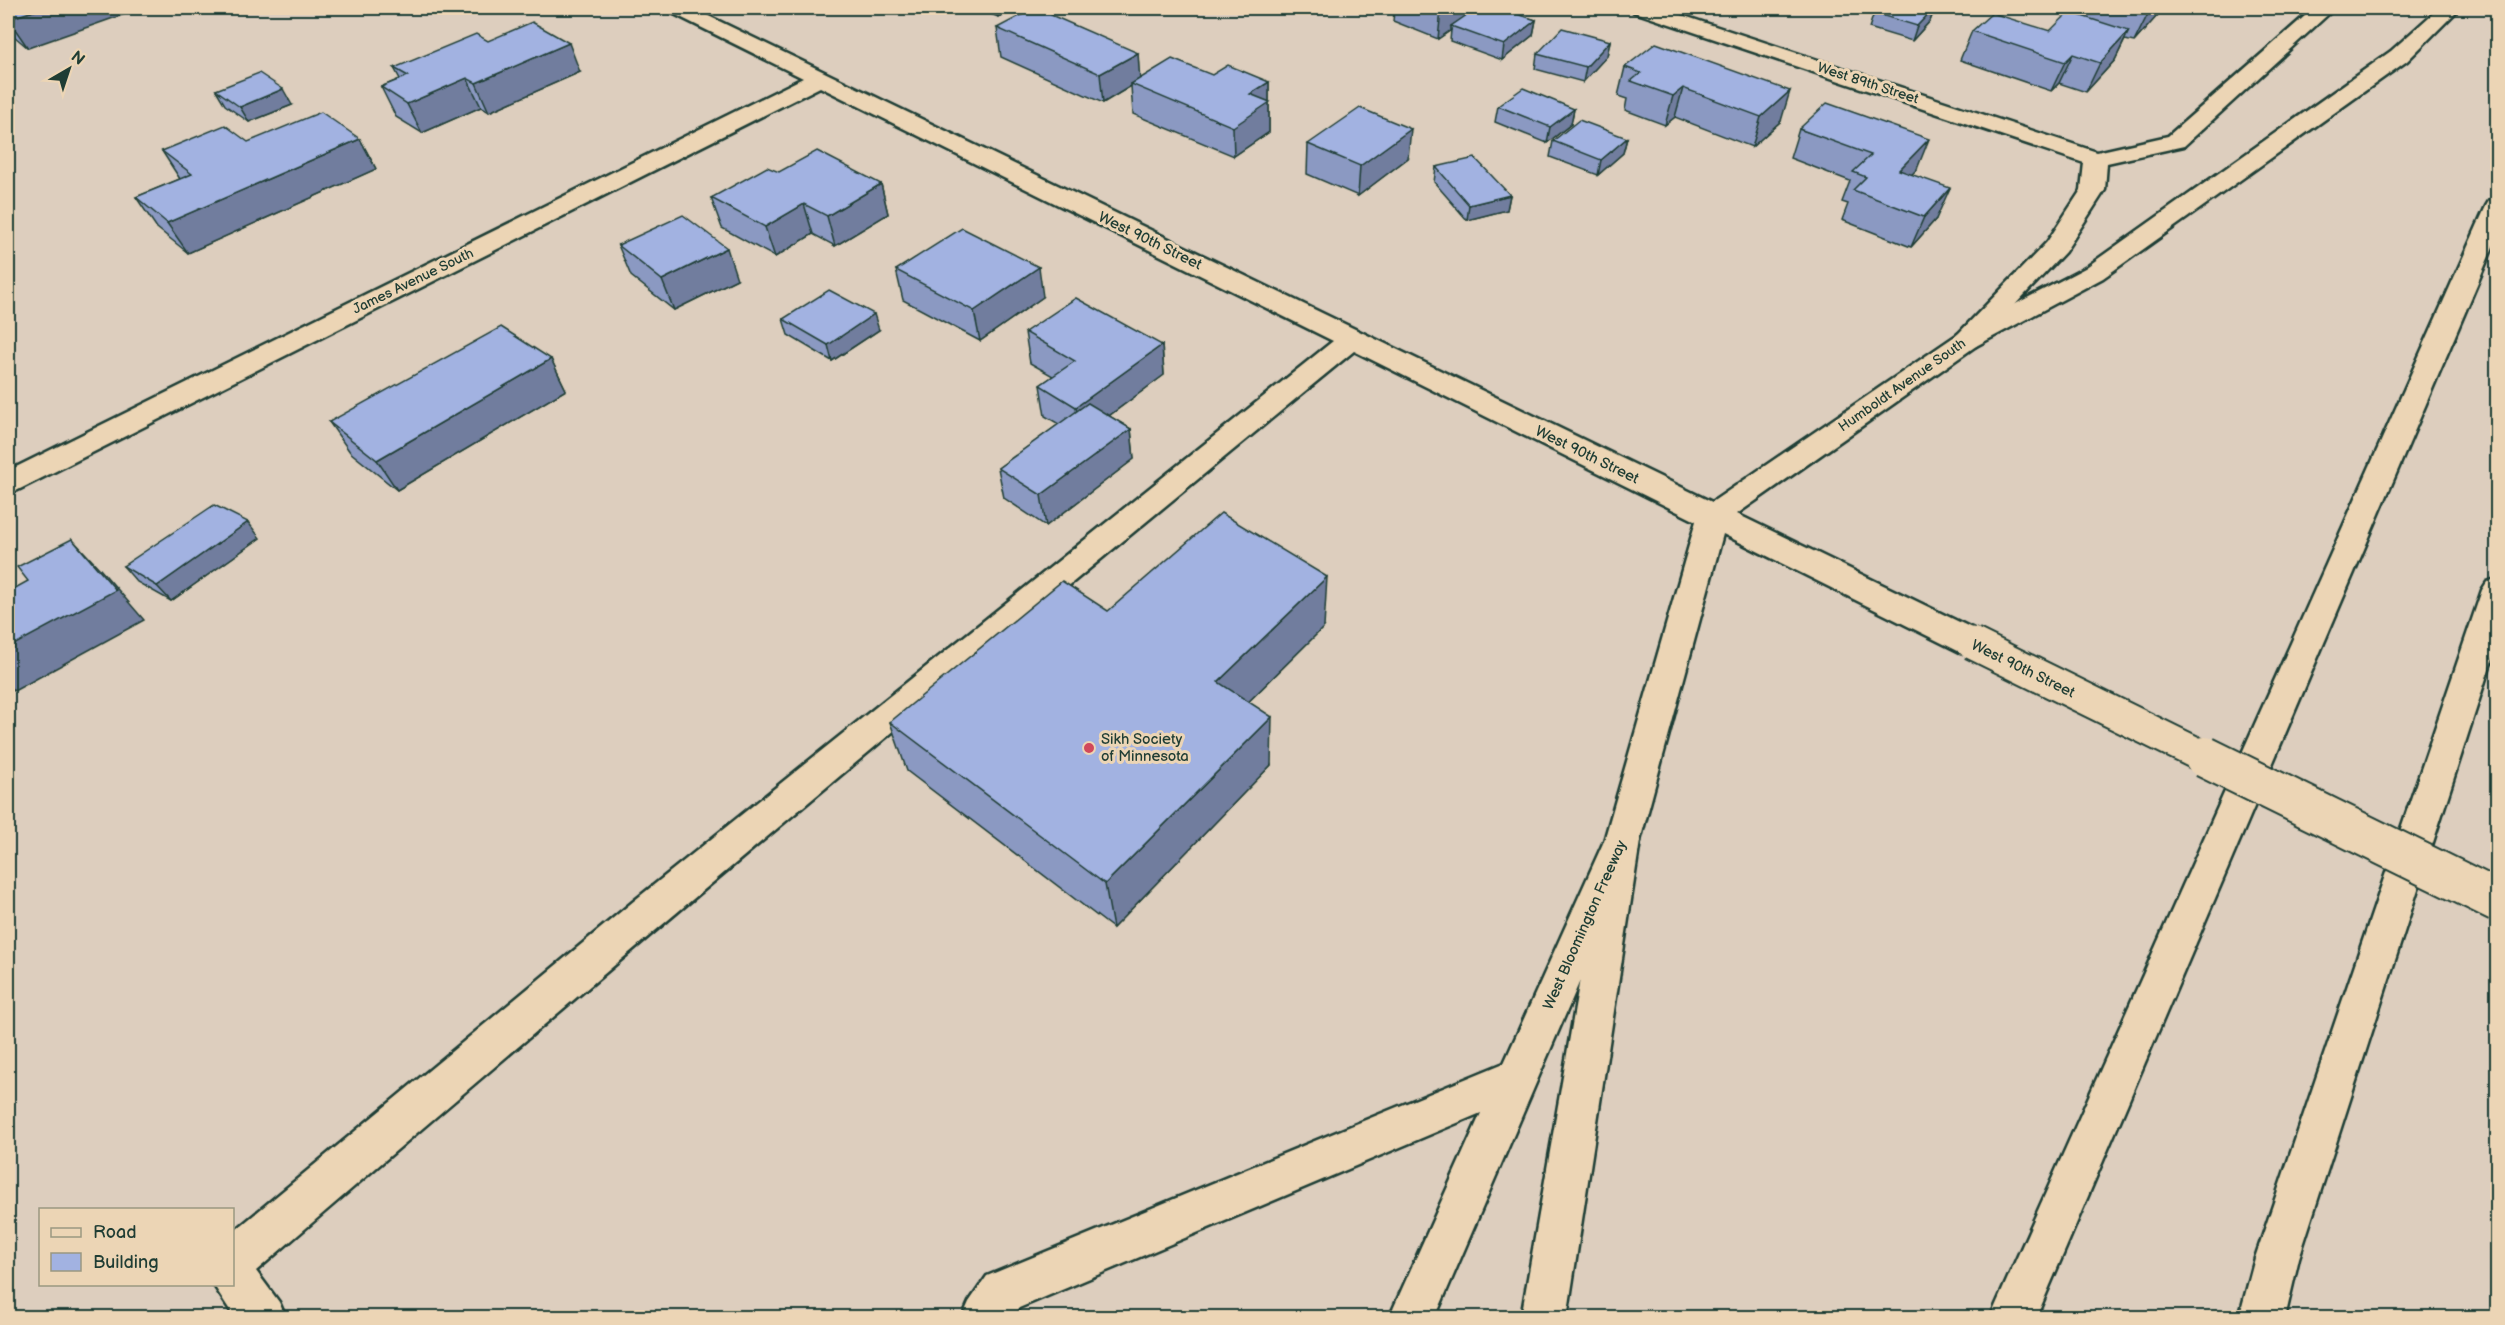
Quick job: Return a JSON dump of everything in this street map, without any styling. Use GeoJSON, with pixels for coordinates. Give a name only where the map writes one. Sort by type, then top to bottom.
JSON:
{"type":"FeatureCollection","features":[{"type":"Feature","properties":{"kind":"main road","name":"West 90th Street"},"geometry":{"type":"LineString","coordinates":[[677,8],[2498,901]]}},
{"type":"Feature","properties":{"kind":"main road","name":"West 89th Street"},"geometry":{"type":"LineString","coordinates":[[1641,8],[2096,159]]}},
{"type":"Feature","properties":{"kind":"main road"},"geometry":{"type":"LineString","coordinates":[[2096,159],[2176,141],[2325,8]]}},
{"type":"Feature","properties":{"kind":"main road"},"geometry":{"type":"LineString","coordinates":[[1967,340],[2094,273],[2399,57],[2450,8]]}},
{"type":"Feature","properties":{"kind":"main road","name":"James Avenue South"},"geometry":{"type":"LineString","coordinates":[[8,483],[819,79]]}},
{"type":"Feature","properties":{"kind":"main road","name":"Humboldt Avenue South"},"geometry":{"type":"LineString","coordinates":[[1713,516],[1967,340],[2056,247],[2094,190],[2096,159]]}},
{"type":"Feature","properties":{"kind":"main road"},"geometry":{"type":"LineString","coordinates":[[2013,1317],[2498,206]]}},
{"type":"Feature","properties":{"kind":"main road"},"geometry":{"type":"LineString","coordinates":[[234,1260],[426,1095],[1351,340]]}},
{"type":"Feature","properties":{"kind":"main road","name":"West Bloomington Freeway"},"geometry":{"type":"LineString","coordinates":[[1412,1317],[1622,841],[1713,516]]}},
{"type":"Feature","properties":{"kind":"main road"},"geometry":{"type":"LineString","coordinates":[[2262,1317],[2277,1258],[2498,590]]}},
{"type":"Feature","properties":{"kind":"main road"},"geometry":{"type":"LineString","coordinates":[[1544,1317],[1622,841]]}},
{"type":"Feature","properties":{"kind":"main road"},"geometry":{"type":"LineString","coordinates":[[985,1317],[1003,1292],[1518,1077]]}},
{"type":"Feature","properties":{"kind":"main road"},"geometry":{"type":"LineString","coordinates":[[234,1278],[263,1317]]}},
{"type":"Feature","properties":{"kind":"building"},"geometry":{"type":"Polygon","coordinates":[[[8,8],[43,8],[8,19],[8,8]]]}},
{"type":"Feature","properties":{"kind":"building"},"geometry":{"type":"Polygon","coordinates":[[[1035,8],[1138,53],[1100,74],[997,28],[1035,8]]]}},
{"type":"Feature","properties":{"kind":"building"},"geometry":{"type":"Polygon","coordinates":[[[1477,8],[1498,8],[1536,20],[1504,45],[1451,26],[1477,8]]]}},
{"type":"Feature","properties":{"kind":"building"},"geometry":{"type":"Polygon","coordinates":[[[1879,8],[1934,8],[1917,26],[1874,13],[1879,8]]]}},
{"type":"Feature","properties":{"kind":"building"},"geometry":{"type":"Polygon","coordinates":[[[2128,8],[2154,8],[2148,14],[2128,8]]]}},
{"type":"Feature","properties":{"kind":"building"},"geometry":{"type":"Polygon","coordinates":[[[2069,12],[2129,31],[2100,63],[2073,54],[2065,62],[1972,31],[1992,13],[2050,31],[2069,12]]]}},
{"type":"Feature","properties":{"kind":"building"},"geometry":{"type":"Polygon","coordinates":[[[532,22],[569,43],[476,83],[467,78],[407,104],[381,87],[408,76],[394,68],[476,34],[488,41],[532,22]]]}},
{"type":"Feature","properties":{"kind":"building"},"geometry":{"type":"Polygon","coordinates":[[[1562,28],[1610,41],[1586,67],[1537,54],[1562,28]]]}},
{"type":"Feature","properties":{"kind":"building"},"geometry":{"type":"Polygon","coordinates":[[[1656,43],[1790,91],[1761,117],[1683,88],[1673,96],[1631,81],[1641,73],[1625,67],[1656,43]]]}},
{"type":"Feature","properties":{"kind":"building"},"geometry":{"type":"Polygon","coordinates":[[[1172,59],[1212,75],[1228,65],[1269,82],[1250,94],[1270,102],[1233,127],[1131,84],[1172,59]]]}},
{"type":"Feature","properties":{"kind":"building"},"geometry":{"type":"Polygon","coordinates":[[[259,73],[283,89],[240,107],[216,90],[259,73]]]}},
{"type":"Feature","properties":{"kind":"building"},"geometry":{"type":"Polygon","coordinates":[[[1523,88],[1574,109],[1550,127],[1498,106],[1523,88]]]}},
{"type":"Feature","properties":{"kind":"building"},"geometry":{"type":"Polygon","coordinates":[[[1827,103],[1929,139],[1899,170],[1950,188],[1924,217],[1853,190],[1866,177],[1853,172],[1871,155],[1799,129],[1827,103]]]}},
{"type":"Feature","properties":{"kind":"building"},"geometry":{"type":"Polygon","coordinates":[[[1360,108],[1411,129],[1360,166],[1308,144],[1360,108]]]}},
{"type":"Feature","properties":{"kind":"building"},"geometry":{"type":"Polygon","coordinates":[[[321,112],[360,139],[167,223],[136,197],[192,174],[162,151],[225,125],[248,142],[321,112]]]}},
{"type":"Feature","properties":{"kind":"building"},"geometry":{"type":"Polygon","coordinates":[[[1579,120],[1627,138],[1601,160],[1553,141],[1579,120]]]}},
{"type":"Feature","properties":{"kind":"building"},"geometry":{"type":"Polygon","coordinates":[[[817,151],[881,184],[827,216],[804,204],[765,227],[711,198],[767,167],[779,172],[817,151]]]}},
{"type":"Feature","properties":{"kind":"building"},"geometry":{"type":"Polygon","coordinates":[[[1475,158],[1510,195],[1469,205],[1436,167],[1475,158]]]}},
{"type":"Feature","properties":{"kind":"building"},"geometry":{"type":"Polygon","coordinates":[[[683,215],[727,248],[662,280],[618,245],[683,215]]]}},
{"type":"Feature","properties":{"kind":"building"},"geometry":{"type":"Polygon","coordinates":[[[962,228],[1039,267],[974,311],[896,270],[962,228]]]}},
{"type":"Feature","properties":{"kind":"building"},"geometry":{"type":"Polygon","coordinates":[[[829,290],[874,314],[828,345],[783,319],[829,290]]]}},
{"type":"Feature","properties":{"kind":"building"},"geometry":{"type":"Polygon","coordinates":[[[1076,298],[1162,345],[1076,407],[1040,385],[1075,361],[1025,332],[1076,298]]]}},
{"type":"Feature","properties":{"kind":"building"},"geometry":{"type":"Polygon","coordinates":[[[501,327],[551,359],[377,460],[329,422],[501,327]]]}},
{"type":"Feature","properties":{"kind":"building"},"geometry":{"type":"Polygon","coordinates":[[[1088,403],[1131,429],[1041,495],[998,468],[1088,403]]]}},
{"type":"Feature","properties":{"kind":"building"},"geometry":{"type":"Polygon","coordinates":[[[214,505],[248,522],[157,586],[123,566],[214,505]]]}},
{"type":"Feature","properties":{"kind":"building","name":"Sikh Society of Minnesota"},"geometry":{"type":"Polygon","coordinates":[[[1221,513],[1327,577],[1218,682],[1272,717],[1105,884],[890,722],[1062,581],[1108,611],[1221,513]]]}},
{"type":"Feature","properties":{"kind":"building"},"geometry":{"type":"Polygon","coordinates":[[[72,539],[116,590],[8,648],[8,592],[28,581],[17,567],[72,539]]]}},
{"type":"Feature","properties":{"kind":"place","name":"Sikh Society of Minnesota"},"geometry":{"type":"Point","coordinates":[1089,748]}}]}
